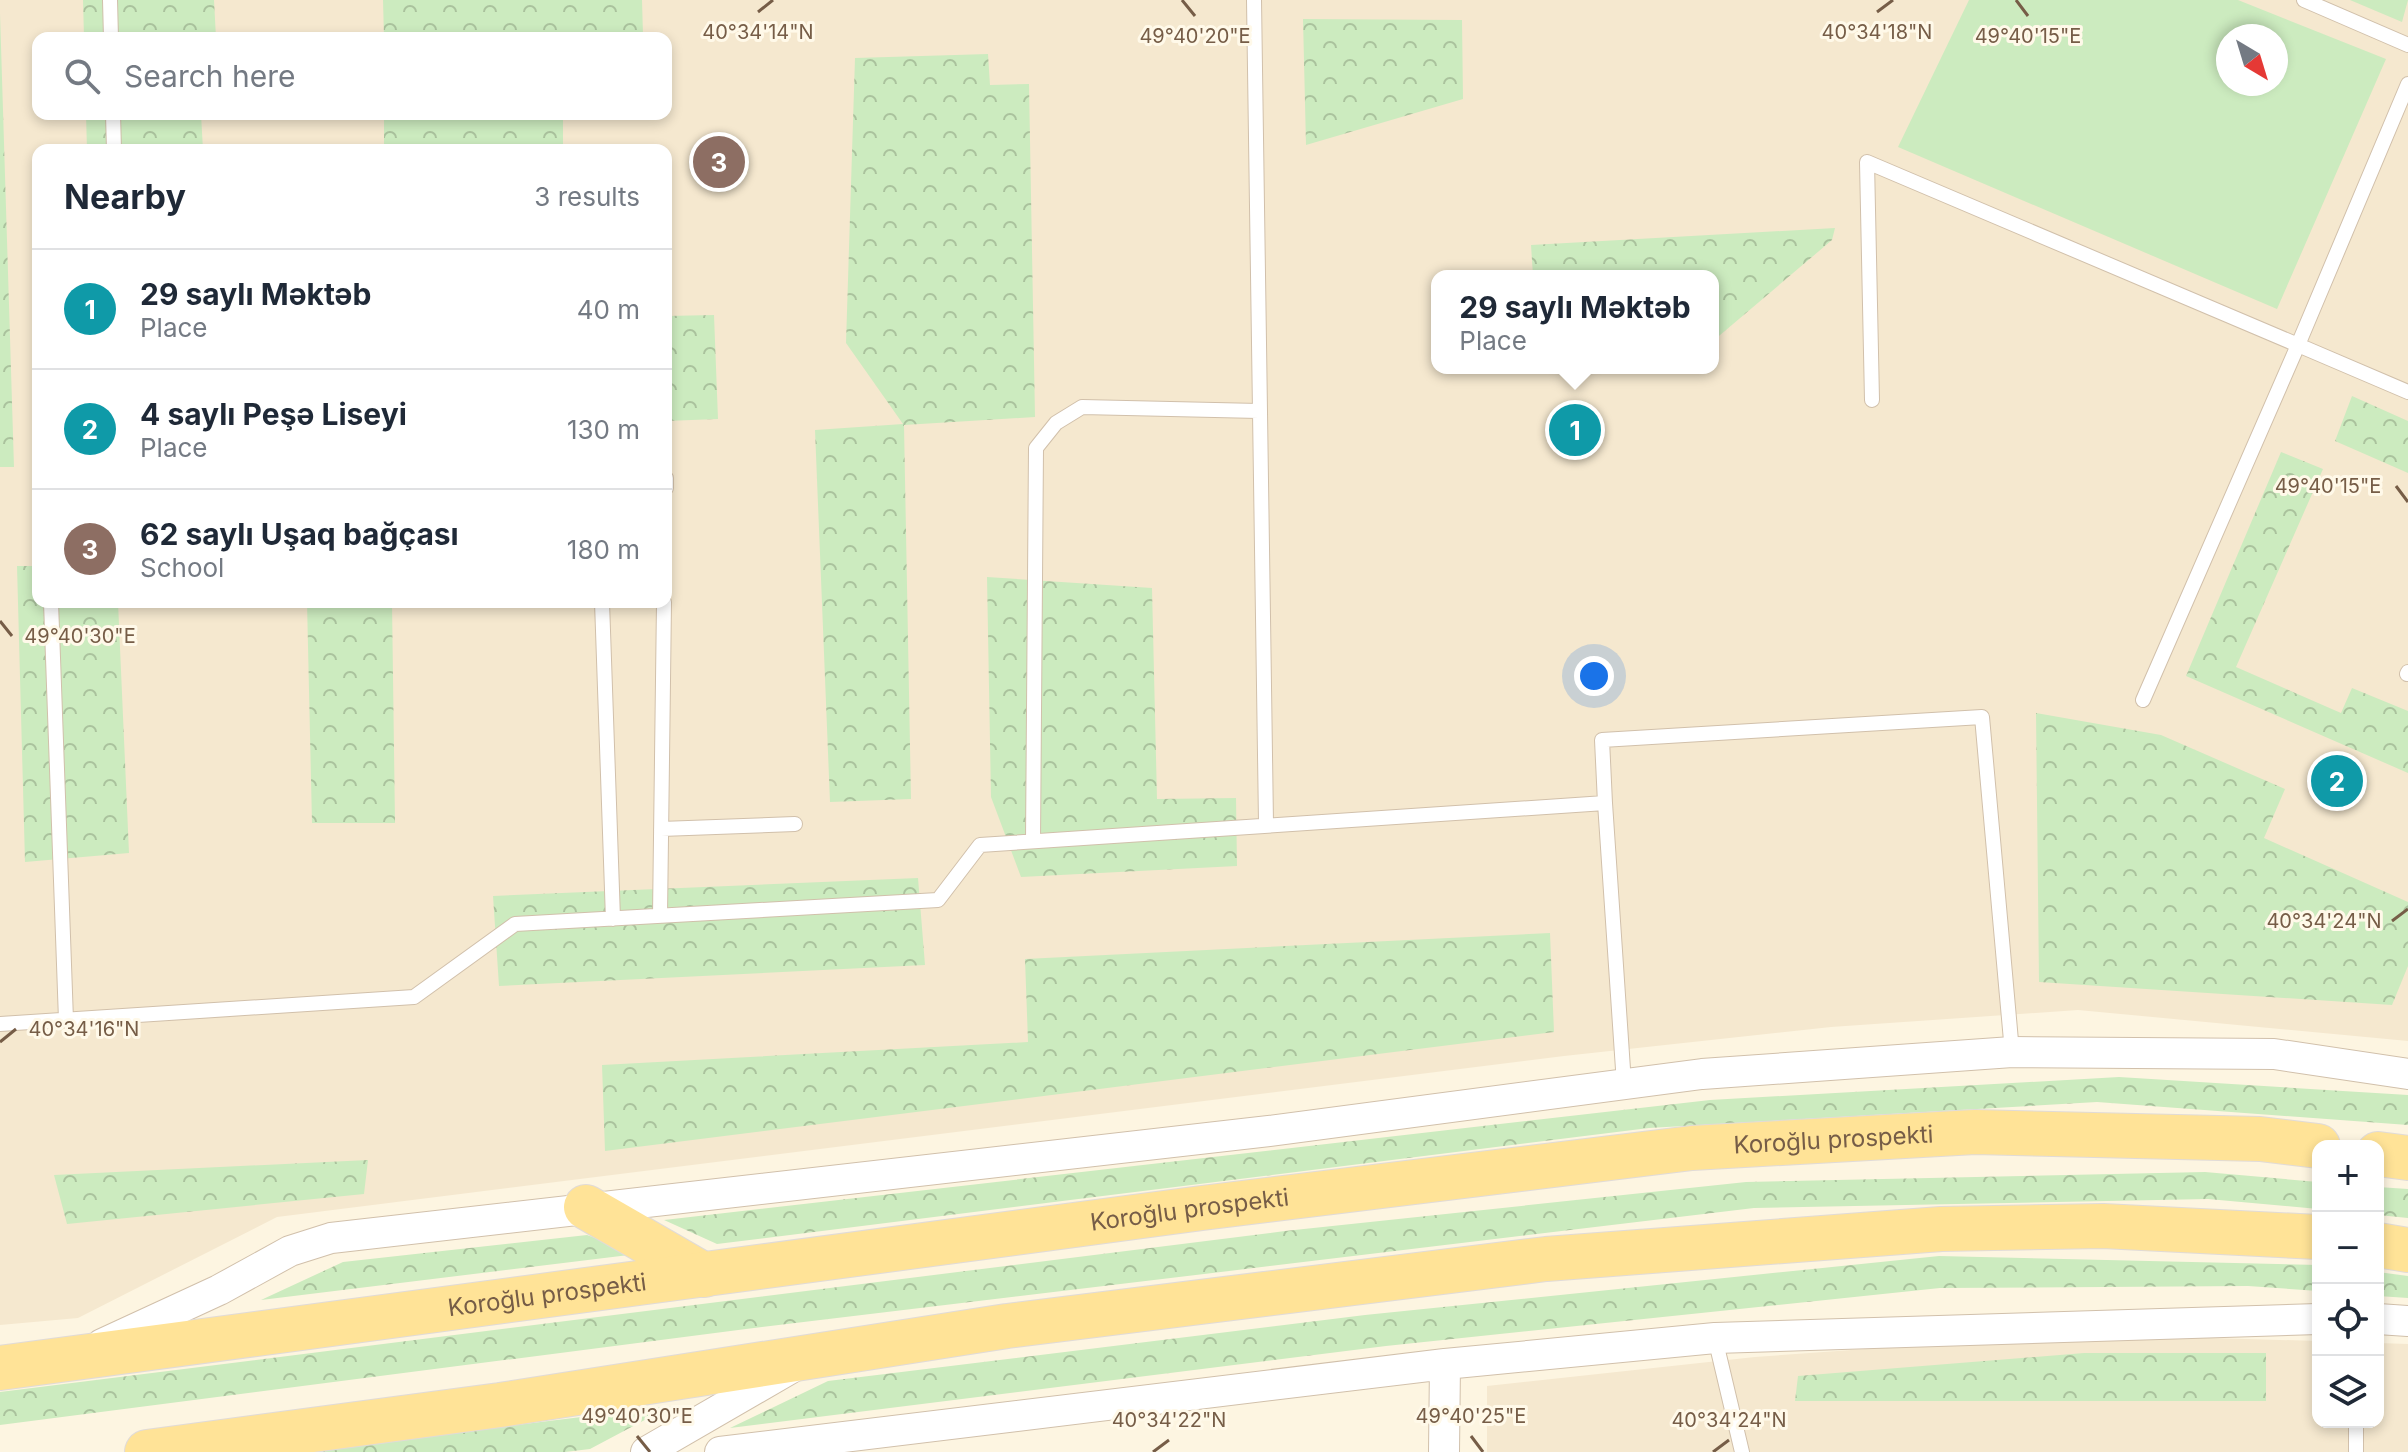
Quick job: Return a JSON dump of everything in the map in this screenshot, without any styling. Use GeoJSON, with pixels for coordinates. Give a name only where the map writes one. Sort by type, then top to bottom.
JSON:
{"type":"FeatureCollection","features":[{"type":"Feature","properties":{"kind":"main road","name":"Koroğlu prospekti"},"geometry":{"type":"LineString","coordinates":[[0,1368],[1202,1208],[1692,1148],[1975,1132],[2260,1139],[2312,1145]]}},
{"type":"Feature","properties":{"kind":"main road"},"geometry":{"type":"LineString","coordinates":[[2384,1155],[2408,1158]]}},
{"type":"Feature","properties":{"kind":"main road"},"geometry":{"type":"LineString","coordinates":[[586,1207],[704,1275]]}},
{"type":"Feature","properties":{"kind":"main road"},"geometry":{"type":"LineString","coordinates":[[147,1452],[500,1405],[1007,1326],[1546,1259],[1941,1229],[2103,1226],[2312,1237]]}},
{"type":"Feature","properties":{"kind":"main road"},"geometry":{"type":"LineString","coordinates":[[2384,1246],[2408,1250]]}},
{"type":"Feature","properties":{"kind":"street"},"geometry":{"type":"LineString","coordinates":[[65,1361],[219,1290],[290,1251],[331,1238],[1269,1131],[1702,1074],[2012,1052],[2274,1054],[2408,1074]]}},
{"type":"Feature","properties":{"kind":"street"},"geometry":{"type":"LineString","coordinates":[[720,1452],[1445,1364],[1715,1338],[2312,1319]]}},
{"type":"Feature","properties":{"kind":"street"},"geometry":{"type":"LineString","coordinates":[[2384,1319],[2408,1321]]}},
{"type":"Feature","properties":{"kind":"street"},"geometry":{"type":"LineString","coordinates":[[646,1452],[811,1356]]}},
{"type":"Feature","properties":{"kind":"street"},"geometry":{"type":"LineString","coordinates":[[1444,1452],[1445,1364]]}},
{"type":"Feature","properties":{"kind":"lane"},"geometry":{"type":"LineString","coordinates":[[110,0],[111,32]]}},
{"type":"Feature","properties":{"kind":"lane"},"geometry":{"type":"LineString","coordinates":[[1254,0],[1266,823]]}},
{"type":"Feature","properties":{"kind":"lane"},"geometry":{"type":"LineString","coordinates":[[2304,0],[2408,45]]}},
{"type":"Feature","properties":{"kind":"lane"},"geometry":{"type":"LineString","coordinates":[[2143,700],[2408,84]]}},
{"type":"Feature","properties":{"kind":"lane"},"geometry":{"type":"LineString","coordinates":[[113,120],[114,144]]}},
{"type":"Feature","properties":{"kind":"lane"},"geometry":{"type":"LineString","coordinates":[[1872,400],[1867,162],[2408,392]]}},
{"type":"Feature","properties":{"kind":"lane"},"geometry":{"type":"LineString","coordinates":[[1033,841],[1036,448],[1056,423],[1082,407],[1259,411]]}},
{"type":"Feature","properties":{"kind":"lane"},"geometry":{"type":"LineString","coordinates":[[51,608],[66,1020]]}},
{"type":"Feature","properties":{"kind":"lane"},"geometry":{"type":"LineString","coordinates":[[602,608],[613,919]]}},
{"type":"Feature","properties":{"kind":"lane"},"geometry":{"type":"LineString","coordinates":[[660,916],[664,608]]}},
{"type":"Feature","properties":{"kind":"lane"},"geometry":{"type":"LineString","coordinates":[[1624,1084],[1602,740],[1982,717],[2012,1052]]}},
{"type":"Feature","properties":{"kind":"lane"},"geometry":{"type":"LineString","coordinates":[[0,1024],[414,997],[515,924],[938,900],[980,845],[1266,823],[1605,803]]}},
{"type":"Feature","properties":{"kind":"lane"},"geometry":{"type":"LineString","coordinates":[[661,829],[795,824]]}},
{"type":"Feature","properties":{"kind":"lane"},"geometry":{"type":"LineString","coordinates":[[1715,1338],[1742,1452]]}},
{"type":"Feature","properties":{"kind":"lane"},"geometry":{"type":"LineString","coordinates":[[2356,1428],[2356,1452]]}},
{"type":"Feature","properties":{"kind":"shaded area"},"geometry":{"type":"Polygon","coordinates":[[[0,0],[2408,0],[2408,1041],[2078,1010],[1831,1027],[1564,1056],[277,1217],[78,1318],[0,1325],[0,0]]]}},
{"type":"Feature","properties":{"kind":"shaded area"},"geometry":{"type":"Polygon","coordinates":[[[2076,1334],[2312,1341],[2312,1428],[2384,1428],[2384,1343],[2408,1344],[2408,1452],[1487,1452],[1487,1386],[1755,1357],[2076,1334]]]}},
{"type":"Feature","properties":{"kind":"green space"},"geometry":{"type":"Polygon","coordinates":[[[83,0],[214,0],[216,32],[84,32],[83,0]]]}},
{"type":"Feature","properties":{"kind":"green space"},"geometry":{"type":"Polygon","coordinates":[[[383,0],[642,0],[643,32],[384,32],[383,0]]]}},
{"type":"Feature","properties":{"kind":"green space"},"geometry":{"type":"Polygon","coordinates":[[[1969,0],[2238,0],[2386,59],[2277,309],[1898,147],[1969,0]]]}},
{"type":"Feature","properties":{"kind":"green space"},"geometry":{"type":"Polygon","coordinates":[[[2350,0],[2408,0],[2402,22],[2350,0]]]}},
{"type":"Feature","properties":{"kind":"green space"},"geometry":{"type":"Polygon","coordinates":[[[0,13],[14,467],[0,467],[0,13]]]}},
{"type":"Feature","properties":{"kind":"green space"},"geometry":{"type":"Polygon","coordinates":[[[1303,19],[1462,20],[1463,99],[1306,145],[1303,19]]]}},
{"type":"Feature","properties":{"kind":"green space"},"geometry":{"type":"Polygon","coordinates":[[[988,54],[990,85],[1029,84],[1035,417],[904,425],[911,799],[830,802],[815,430],[903,424],[846,343],[855,58],[988,54]]]}},
{"type":"Feature","properties":{"kind":"green space"},"geometry":{"type":"Polygon","coordinates":[[[86,120],[201,120],[203,144],[87,144],[86,120]]]}},
{"type":"Feature","properties":{"kind":"green space"},"geometry":{"type":"Polygon","coordinates":[[[384,120],[563,120],[563,144],[384,144],[384,120]]]}},
{"type":"Feature","properties":{"kind":"green space"},"geometry":{"type":"Polygon","coordinates":[[[1835,228],[1832,240],[1719,336],[1719,270],[1533,270],[1531,245],[1835,228]]]}},
{"type":"Feature","properties":{"kind":"green space"},"geometry":{"type":"Polygon","coordinates":[[[714,315],[718,419],[672,421],[672,316],[714,315]]]}},
{"type":"Feature","properties":{"kind":"green space"},"geometry":{"type":"Polygon","coordinates":[[[2352,396],[2408,421],[2408,473],[2335,441],[2352,396]]]}},
{"type":"Feature","properties":{"kind":"green space"},"geometry":{"type":"Polygon","coordinates":[[[2281,452],[2323,469],[2236,667],[2341,713],[2352,688],[2408,711],[2408,773],[2186,676],[2281,452]]]}},
{"type":"Feature","properties":{"kind":"green space"},"geometry":{"type":"Polygon","coordinates":[[[17,566],[32,566],[32,608],[118,608],[129,853],[25,862],[17,566]]]}},
{"type":"Feature","properties":{"kind":"green space"},"geometry":{"type":"Polygon","coordinates":[[[987,577],[1152,588],[1157,799],[1236,798],[1237,866],[1021,877],[991,797],[987,577]]]}},
{"type":"Feature","properties":{"kind":"green space"},"geometry":{"type":"Polygon","coordinates":[[[307,608],[392,608],[395,823],[312,823],[307,608]]]}},
{"type":"Feature","properties":{"kind":"green space"},"geometry":{"type":"Polygon","coordinates":[[[2036,713],[2161,735],[2285,789],[2264,838],[2408,902],[2408,966],[2392,1005],[2039,982],[2036,713]]]}},
{"type":"Feature","properties":{"kind":"green space"},"geometry":{"type":"Polygon","coordinates":[[[918,878],[925,965],[499,986],[493,896],[918,878]]]}},
{"type":"Feature","properties":{"kind":"green space"},"geometry":{"type":"Polygon","coordinates":[[[1550,933],[1554,1032],[605,1151],[602,1065],[1028,1042],[1025,959],[1550,933]]]}},
{"type":"Feature","properties":{"kind":"green space"},"geometry":{"type":"Polygon","coordinates":[[[2119,1077],[2408,1095],[2408,1125],[2097,1102],[1649,1128],[717,1244],[664,1220],[1710,1100],[2119,1077]]]}},
{"type":"Feature","properties":{"kind":"green space"},"geometry":{"type":"Polygon","coordinates":[[[368,1160],[364,1194],[67,1224],[54,1175],[368,1160]]]}},
{"type":"Feature","properties":{"kind":"green space"},"geometry":{"type":"Polygon","coordinates":[[[2205,1172],[2312,1181],[2312,1208],[2208,1199],[1754,1208],[746,1329],[0,1425],[0,1392],[1285,1231],[1746,1182],[2205,1172]]]}},
{"type":"Feature","properties":{"kind":"green space"},"geometry":{"type":"Polygon","coordinates":[[[2384,1187],[2408,1189],[2408,1218],[2384,1216],[2384,1187]]]}},
{"type":"Feature","properties":{"kind":"green space"},"geometry":{"type":"Polygon","coordinates":[[[587,1235],[637,1254],[261,1300],[343,1262],[587,1235]]]}},
{"type":"Feature","properties":{"kind":"green space"},"geometry":{"type":"Polygon","coordinates":[[[1939,1256],[2312,1265],[2312,1291],[2248,1286],[1940,1288],[1386,1346],[730,1428],[828,1381],[1365,1315],[1939,1256]]]}},
{"type":"Feature","properties":{"kind":"green space"},"geometry":{"type":"Polygon","coordinates":[[[2384,1273],[2408,1276],[2408,1298],[2384,1296],[2384,1273]]]}},
{"type":"Feature","properties":{"kind":"green space"},"geometry":{"type":"Polygon","coordinates":[[[2084,1353],[2266,1353],[2266,1401],[1795,1401],[1798,1376],[2084,1353]]]}},
{"type":"Feature","properties":{"kind":"green space"},"geometry":{"type":"Polygon","coordinates":[[[671,1406],[590,1449],[565,1452],[294,1452],[671,1406]]]}},
{"type":"Feature","properties":{"kind":"place","name":"62 saylı Uşaq bağçası"},"geometry":{"type":"Point","coordinates":[719,162]}},
{"type":"Feature","properties":{"kind":"place","name":"29 saylı Məktəb"},"geometry":{"type":"Point","coordinates":[1575,430]}},
{"type":"Feature","properties":{"kind":"place","name":"4 saylı Peşə Liseyi"},"geometry":{"type":"Point","coordinates":[2337,781]}}]}
